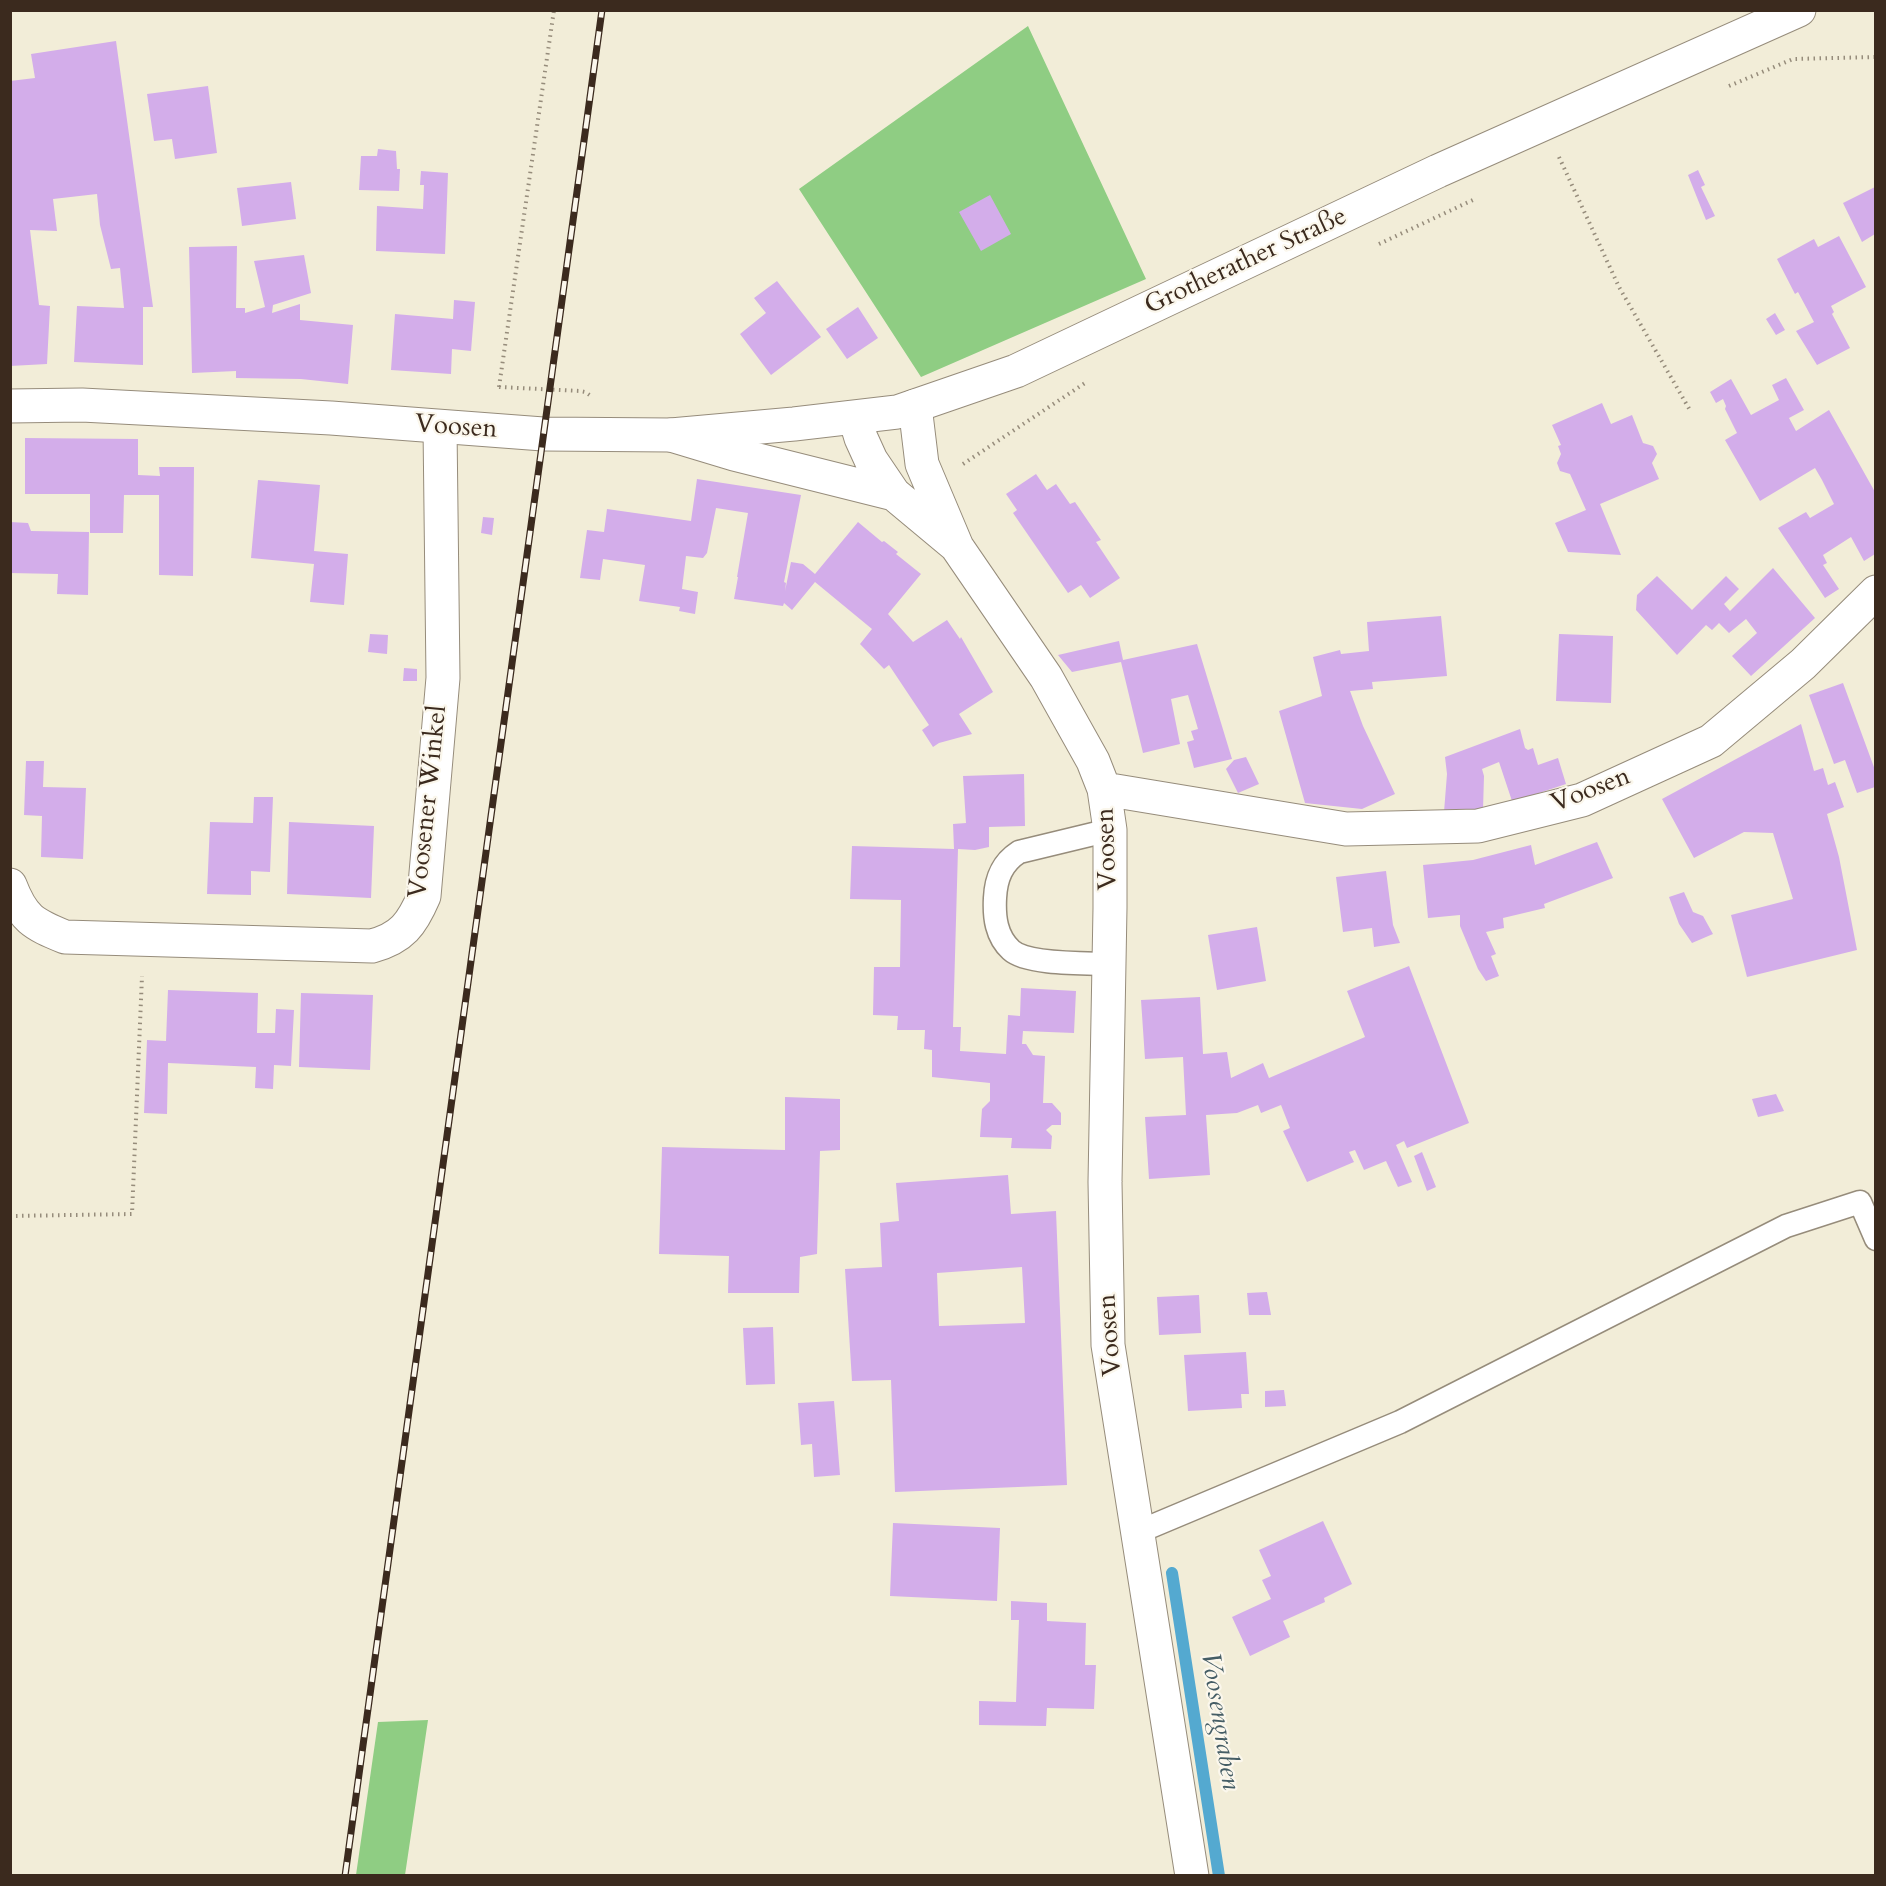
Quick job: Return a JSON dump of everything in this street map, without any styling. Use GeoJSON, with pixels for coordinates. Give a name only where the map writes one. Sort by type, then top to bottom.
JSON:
{"type":"FeatureCollection","features":[{"type":"Feature","properties":{"kind":"street","name":"Grotherather Straße"},"geometry":{"type":"LineString","coordinates":[[671,435],[897,412],[1016,371],[1438,171],[1799,10]]}},
{"type":"Feature","properties":{"kind":"street","name":"Voosen"},"geometry":{"type":"LineString","coordinates":[[10,406],[82,405],[331,418],[543,434],[671,435],[734,454],[894,494]]}},
{"type":"Feature","properties":{"kind":"street","name":"Voosen"},"geometry":{"type":"LineString","coordinates":[[915,406],[922,464],[957,547],[1046,677],[1093,761],[1104,789],[1110,830],[1110,963],[1105,1182],[1108,1346],[1192,1875]]}},
{"type":"Feature","properties":{"kind":"street"},"geometry":{"type":"LineString","coordinates":[[855,418],[871,460],[894,494],[957,547]]}},
{"type":"Feature","properties":{"kind":"street","name":"Voosener Winkel"},"geometry":{"type":"LineString","coordinates":[[10,885],[18,905],[27,916],[39,927],[65,938],[372,946],[387,942],[406,928],[415,917],[424,896],[443,678],[440,427]]}},
{"type":"Feature","properties":{"kind":"street","name":"Voosen"},"geometry":{"type":"LineString","coordinates":[[1104,789],[1347,830],[1478,826],[1582,800],[1711,741],[1803,664],[1875,592]]}},
{"type":"Feature","properties":{"kind":"lane"},"geometry":{"type":"LineString","coordinates":[[1110,830],[1019,852],[1009,858],[997,880],[995,917],[1005,944],[1018,954],[1043,960],[1110,963]]}},
{"type":"Feature","properties":{"kind":"lane"},"geometry":{"type":"LineString","coordinates":[[1138,1532],[1400,1422],[1786,1226],[1860,1202],[1875,1239]]}},
{"type":"Feature","properties":{"kind":"path"},"geometry":{"type":"LineString","coordinates":[[493,431],[554,10]]}},
{"type":"Feature","properties":{"kind":"path"},"geometry":{"type":"LineString","coordinates":[[1719,90],[1793,59],[1875,57]]}},
{"type":"Feature","properties":{"kind":"path"},"geometry":{"type":"LineString","coordinates":[[1549,162],[1569,152]]}},
{"type":"Feature","properties":{"kind":"path"},"geometry":{"type":"LineString","coordinates":[[1559,157],[1619,287],[1690,412]]}},
{"type":"Feature","properties":{"kind":"path"},"geometry":{"type":"LineString","coordinates":[[1371,248],[1479,197]]}},
{"type":"Feature","properties":{"kind":"path"},"geometry":{"type":"LineString","coordinates":[[922,464],[934,471],[948,474],[1090,380]]}},
{"type":"Feature","properties":{"kind":"path"},"geometry":{"type":"LineString","coordinates":[[10,1216],[132,1214],[144,940]]}},
{"type":"Feature","properties":{"kind":"green space"},"geometry":{"type":"Polygon","coordinates":[[[1028,26],[1146,279],[921,377],[799,189],[1028,26]]]}},
{"type":"Feature","properties":{"kind":"green space"},"geometry":{"type":"Polygon","coordinates":[[[428,1720],[405,1875],[356,1875],[378,1722],[428,1720]]]}},
{"type":"Feature","properties":{"kind":"building"},"geometry":{"type":"Polygon","coordinates":[[[116,41],[153,307],[143,307],[143,365],[74,362],[77,306],[124,308],[120,268],[111,269],[100,225],[97,194],[53,199],[57,231],[30,230],[39,305],[50,306],[47,364],[10,366],[10,81],[35,78],[31,54],[116,41]]]}},
{"type":"Feature","properties":{"kind":"building"},"geometry":{"type":"Polygon","coordinates":[[[208,86],[217,153],[175,159],[172,139],[154,141],[147,94],[208,86]]]}},
{"type":"Feature","properties":{"kind":"building"},"geometry":{"type":"Polygon","coordinates":[[[378,149],[396,151],[397,169],[400,169],[399,191],[359,190],[361,156],[377,156],[378,149]]]}},
{"type":"Feature","properties":{"kind":"building"},"geometry":{"type":"Polygon","coordinates":[[[1698,170],[1705,185],[1701,187],[1715,216],[1706,220],[1688,175],[1698,170]]]}},
{"type":"Feature","properties":{"kind":"building"},"geometry":{"type":"Polygon","coordinates":[[[421,171],[448,173],[445,254],[376,251],[377,206],[423,209],[424,185],[420,185],[421,171]]]}},
{"type":"Feature","properties":{"kind":"building"},"geometry":{"type":"Polygon","coordinates":[[[291,182],[296,219],[242,226],[237,188],[291,182]]]}},
{"type":"Feature","properties":{"kind":"building"},"geometry":{"type":"Polygon","coordinates":[[[1875,187],[1875,234],[1862,242],[1843,203],[1875,187]]]}},
{"type":"Feature","properties":{"kind":"building"},"geometry":{"type":"Polygon","coordinates":[[[990,195],[1011,234],[981,251],[959,212],[990,195]]]}},
{"type":"Feature","properties":{"kind":"building"},"geometry":{"type":"Polygon","coordinates":[[[1839,236],[1866,287],[1831,306],[1834,312],[1832,314],[1850,348],[1817,365],[1796,331],[1814,322],[1798,292],[1795,294],[1777,259],[1814,239],[1818,247],[1839,236]]]}},
{"type":"Feature","properties":{"kind":"building"},"geometry":{"type":"Polygon","coordinates":[[[237,246],[236,308],[245,308],[245,313],[265,307],[254,261],[304,255],[311,293],[273,305],[272,313],[300,304],[300,320],[353,325],[348,384],[301,379],[236,378],[236,371],[192,373],[189,247],[237,246]]]}},
{"type":"Feature","properties":{"kind":"building"},"geometry":{"type":"Polygon","coordinates":[[[777,281],[821,337],[771,375],[740,334],[766,313],[754,298],[777,281]]]}},
{"type":"Feature","properties":{"kind":"building"},"geometry":{"type":"Polygon","coordinates":[[[454,300],[475,302],[471,351],[452,349],[451,374],[391,370],[395,314],[453,319],[454,300]]]}},
{"type":"Feature","properties":{"kind":"building"},"geometry":{"type":"Polygon","coordinates":[[[858,307],[878,338],[847,359],[826,329],[858,307]]]}},
{"type":"Feature","properties":{"kind":"building"},"geometry":{"type":"Polygon","coordinates":[[[1775,313],[1785,330],[1776,335],[1766,319],[1775,313]]]}},
{"type":"Feature","properties":{"kind":"building"},"geometry":{"type":"Polygon","coordinates":[[[1786,378],[1804,410],[1789,418],[1796,431],[1829,410],[1875,492],[1875,554],[1864,561],[1851,537],[1823,555],[1827,563],[1823,565],[1839,589],[1825,598],[1778,528],[1806,512],[1810,518],[1834,504],[1822,480],[1815,468],[1760,501],[1725,440],[1737,433],[1725,409],[1723,399],[1716,403],[1710,392],[1731,379],[1751,415],[1779,400],[1772,385],[1786,378]]]}},
{"type":"Feature","properties":{"kind":"building"},"geometry":{"type":"Polygon","coordinates":[[[1602,403],[1611,424],[1632,415],[1643,443],[1653,446],[1657,454],[1652,463],[1659,479],[1600,504],[1621,555],[1568,552],[1555,523],[1586,510],[1570,474],[1560,471],[1557,463],[1561,454],[1558,446],[1561,445],[1552,425],[1602,403]]]}},
{"type":"Feature","properties":{"kind":"building"},"geometry":{"type":"Polygon","coordinates":[[[25,438],[138,439],[138,475],[160,476],[159,467],[194,467],[193,576],[159,575],[159,495],[124,495],[123,533],[90,533],[90,494],[25,494],[25,438]]]}},
{"type":"Feature","properties":{"kind":"building"},"geometry":{"type":"Polygon","coordinates":[[[1036,474],[1047,490],[1056,484],[1070,504],[1075,502],[1101,540],[1096,542],[1120,578],[1090,598],[1081,585],[1068,593],[1013,513],[1017,510],[1006,494],[1036,474]]]}},
{"type":"Feature","properties":{"kind":"building"},"geometry":{"type":"Polygon","coordinates":[[[697,479],[801,495],[784,582],[786,583],[785,591],[791,562],[803,564],[815,574],[858,522],[898,552],[896,554],[921,574],[888,614],[913,642],[947,620],[960,639],[961,637],[993,692],[959,714],[972,734],[939,743],[933,747],[922,730],[929,725],[889,665],[884,669],[860,644],[872,629],[815,582],[792,610],[784,603],[783,606],[734,599],[748,513],[716,508],[707,553],[703,558],[686,556],[682,589],[698,592],[695,614],[679,611],[680,607],[639,601],[645,565],[603,559],[600,580],[580,578],[587,530],[604,532],[607,509],[691,521],[697,479]]]}},
{"type":"Feature","properties":{"kind":"building"},"geometry":{"type":"Polygon","coordinates":[[[258,480],[320,485],[314,551],[348,554],[344,605],[310,602],[314,564],[251,558],[258,480]]]}},
{"type":"Feature","properties":{"kind":"building"},"geometry":{"type":"Polygon","coordinates":[[[483,517],[494,518],[492,535],[481,533],[483,517]]]}},
{"type":"Feature","properties":{"kind":"building"},"geometry":{"type":"Polygon","coordinates":[[[10,522],[28,523],[31,531],[89,532],[88,595],[57,594],[58,574],[10,573],[10,522]]]}},
{"type":"Feature","properties":{"kind":"building"},"geometry":{"type":"Polygon","coordinates":[[[1773,568],[1815,618],[1751,676],[1732,656],[1757,633],[1746,619],[1729,633],[1719,623],[1712,630],[1706,625],[1677,655],[1636,610],[1637,595],[1657,576],[1692,610],[1726,576],[1739,589],[1724,604],[1730,611],[1773,568]]]}},
{"type":"Feature","properties":{"kind":"building"},"geometry":{"type":"Polygon","coordinates":[[[1441,616],[1447,676],[1372,682],[1373,689],[1350,691],[1363,726],[1395,794],[1362,809],[1305,803],[1279,711],[1322,696],[1313,657],[1340,650],[1341,654],[1369,651],[1367,622],[1441,616]]]}},
{"type":"Feature","properties":{"kind":"building"},"geometry":{"type":"Polygon","coordinates":[[[370,634],[388,635],[387,654],[368,652],[370,634]]]}},
{"type":"Feature","properties":{"kind":"building"},"geometry":{"type":"Polygon","coordinates":[[[1559,634],[1613,636],[1611,703],[1556,701],[1559,634]]]}},
{"type":"Feature","properties":{"kind":"building"},"geometry":{"type":"Polygon","coordinates":[[[1119,641],[1123,660],[1197,644],[1232,759],[1194,768],[1187,742],[1194,740],[1191,731],[1198,729],[1188,695],[1171,699],[1180,744],[1143,753],[1121,662],[1072,672],[1058,655],[1119,641]]]}},
{"type":"Feature","properties":{"kind":"building"},"geometry":{"type":"Polygon","coordinates":[[[404,668],[417,669],[417,681],[403,681],[404,668]]]}},
{"type":"Feature","properties":{"kind":"building"},"geometry":{"type":"Polygon","coordinates":[[[1843,683],[1875,770],[1875,787],[1857,793],[1845,760],[1834,764],[1809,695],[1843,683]]]}},
{"type":"Feature","properties":{"kind":"building"},"geometry":{"type":"Polygon","coordinates":[[[1801,724],[1814,771],[1823,768],[1828,785],[1835,782],[1844,807],[1827,814],[1839,857],[1857,950],[1747,977],[1731,915],[1793,899],[1773,833],[1744,832],[1694,858],[1662,799],[1801,724]]]}},
{"type":"Feature","properties":{"kind":"building"},"geometry":{"type":"Polygon","coordinates":[[[1520,729],[1525,748],[1528,750],[1533,748],[1538,765],[1558,758],[1566,784],[1515,801],[1514,807],[1499,762],[1482,769],[1484,776],[1483,810],[1444,812],[1447,774],[1445,757],[1520,729]]]}},
{"type":"Feature","properties":{"kind":"building"},"geometry":{"type":"Polygon","coordinates":[[[1246,757],[1259,784],[1238,793],[1226,769],[1234,760],[1246,757]]]}},
{"type":"Feature","properties":{"kind":"building"},"geometry":{"type":"Polygon","coordinates":[[[26,761],[44,761],[43,787],[86,788],[83,859],[41,857],[42,816],[24,815],[26,761]]]}},
{"type":"Feature","properties":{"kind":"building"},"geometry":{"type":"Polygon","coordinates":[[[1024,774],[1025,826],[989,827],[989,847],[975,850],[958,849],[953,1027],[961,1027],[960,1051],[1006,1054],[1008,1015],[1020,1016],[1021,988],[1076,991],[1074,1033],[1023,1031],[1022,1044],[1026,1044],[1033,1055],[1045,1056],[1043,1103],[1052,1103],[1061,1113],[1061,1125],[1052,1125],[1046,1130],[1052,1136],[1051,1149],[1011,1148],[1012,1138],[980,1137],[982,1109],[990,1101],[990,1083],[932,1077],[932,1050],[924,1049],[925,1030],[897,1030],[898,1016],[873,1015],[874,967],[900,967],[901,900],[850,899],[852,846],[954,849],[953,824],[966,823],[963,776],[1024,774]]]}},
{"type":"Feature","properties":{"kind":"building"},"geometry":{"type":"Polygon","coordinates":[[[254,797],[273,797],[270,872],[251,871],[251,895],[207,894],[210,822],[253,823],[254,797]]]}},
{"type":"Feature","properties":{"kind":"building"},"geometry":{"type":"Polygon","coordinates":[[[289,822],[374,826],[371,898],[287,894],[289,822]]]}},
{"type":"Feature","properties":{"kind":"building"},"geometry":{"type":"Polygon","coordinates":[[[1597,842],[1613,878],[1544,904],[1545,908],[1503,918],[1504,928],[1486,932],[1496,954],[1491,956],[1499,976],[1486,981],[1478,969],[1460,926],[1460,915],[1428,918],[1423,865],[1473,860],[1531,845],[1535,865],[1597,842]]]}},
{"type":"Feature","properties":{"kind":"building"},"geometry":{"type":"Polygon","coordinates":[[[1386,871],[1393,925],[1400,943],[1374,947],[1372,928],[1343,932],[1336,877],[1386,871]]]}},
{"type":"Feature","properties":{"kind":"building"},"geometry":{"type":"Polygon","coordinates":[[[1684,892],[1693,912],[1703,916],[1713,934],[1692,943],[1679,924],[1669,897],[1684,892]]]}},
{"type":"Feature","properties":{"kind":"building"},"geometry":{"type":"Polygon","coordinates":[[[1257,927],[1266,981],[1217,990],[1208,935],[1257,927]]]}},
{"type":"Feature","properties":{"kind":"building"},"geometry":{"type":"Polygon","coordinates":[[[1409,966],[1469,1123],[1407,1148],[1404,1141],[1396,1145],[1412,1182],[1398,1187],[1386,1161],[1364,1170],[1355,1150],[1349,1152],[1354,1162],[1307,1182],[1283,1131],[1290,1128],[1281,1105],[1261,1113],[1258,1105],[1237,1113],[1206,1115],[1210,1175],[1149,1179],[1145,1117],[1186,1115],[1183,1057],[1145,1059],[1141,1000],[1200,997],[1203,1054],[1227,1052],[1231,1078],[1263,1063],[1269,1078],[1365,1037],[1347,991],[1409,966]]]}},
{"type":"Feature","properties":{"kind":"building"},"geometry":{"type":"Polygon","coordinates":[[[168,990],[258,993],[257,1033],[275,1033],[276,1009],[294,1010],[291,1066],[274,1065],[273,1089],[255,1088],[256,1067],[168,1063],[167,1114],[144,1113],[147,1040],[166,1041],[168,990]]]}},
{"type":"Feature","properties":{"kind":"building"},"geometry":{"type":"Polygon","coordinates":[[[301,993],[373,995],[370,1070],[299,1067],[301,993]]]}},
{"type":"Feature","properties":{"kind":"building"},"geometry":{"type":"Polygon","coordinates":[[[1776,1094],[1784,1111],[1758,1117],[1752,1099],[1776,1094]]]}},
{"type":"Feature","properties":{"kind":"building"},"geometry":{"type":"Polygon","coordinates":[[[785,1097],[840,1099],[840,1150],[820,1151],[817,1254],[800,1257],[799,1293],[728,1293],[729,1256],[659,1254],[662,1147],[785,1150],[785,1097]]]}},
{"type":"Feature","properties":{"kind":"building"},"geometry":{"type":"Polygon","coordinates":[[[1422,1152],[1436,1187],[1427,1191],[1414,1156],[1422,1152]]]}},
{"type":"Feature","properties":{"kind":"building"},"geometry":{"type":"Polygon","coordinates":[[[1008,1175],[1011,1214],[1056,1211],[1067,1485],[895,1492],[891,1380],[852,1381],[845,1269],[882,1267],[880,1223],[899,1221],[896,1183],[1008,1175]],[[1022,1267],[937,1273],[939,1326],[1025,1323],[1022,1267]]]}},
{"type":"Feature","properties":{"kind":"building"},"geometry":{"type":"Polygon","coordinates":[[[1267,1292],[1271,1315],[1249,1315],[1247,1293],[1267,1292]]]}},
{"type":"Feature","properties":{"kind":"building"},"geometry":{"type":"Polygon","coordinates":[[[1199,1295],[1201,1333],[1159,1335],[1157,1297],[1199,1295]]]}},
{"type":"Feature","properties":{"kind":"building"},"geometry":{"type":"Polygon","coordinates":[[[773,1327],[775,1384],[746,1385],[743,1328],[773,1327]]]}},
{"type":"Feature","properties":{"kind":"building"},"geometry":{"type":"Polygon","coordinates":[[[1246,1352],[1249,1394],[1241,1394],[1242,1408],[1188,1411],[1184,1355],[1246,1352]]]}},
{"type":"Feature","properties":{"kind":"building"},"geometry":{"type":"Polygon","coordinates":[[[1284,1390],[1286,1406],[1265,1407],[1265,1391],[1284,1390]]]}},
{"type":"Feature","properties":{"kind":"building"},"geometry":{"type":"Polygon","coordinates":[[[834,1401],[840,1475],[814,1477],[812,1444],[801,1445],[798,1403],[834,1401]]]}},
{"type":"Feature","properties":{"kind":"building"},"geometry":{"type":"Polygon","coordinates":[[[1323,1521],[1352,1584],[1324,1598],[1325,1602],[1283,1621],[1290,1637],[1250,1656],[1232,1617],[1271,1599],[1262,1580],[1271,1576],[1259,1550],[1323,1521]]]}},
{"type":"Feature","properties":{"kind":"building"},"geometry":{"type":"Polygon","coordinates":[[[893,1523],[1000,1528],[997,1601],[890,1596],[893,1523]]]}},
{"type":"Feature","properties":{"kind":"building"},"geometry":{"type":"Polygon","coordinates":[[[1011,1601],[1047,1603],[1047,1621],[1086,1623],[1085,1665],[1096,1665],[1094,1709],[1047,1708],[1046,1726],[979,1725],[979,1701],[1016,1702],[1019,1620],[1011,1620],[1011,1601]]]}},
{"type":"Feature","properties":{"kind":"waterway","name":"Voosengraben"},"geometry":{"type":"LineString","coordinates":[[1172,1573],[1219,1876]]}},
{"type":"Feature","properties":{"kind":"railway"},"geometry":{"type":"LineString","coordinates":[[345,1876],[602,10]]}}]}
